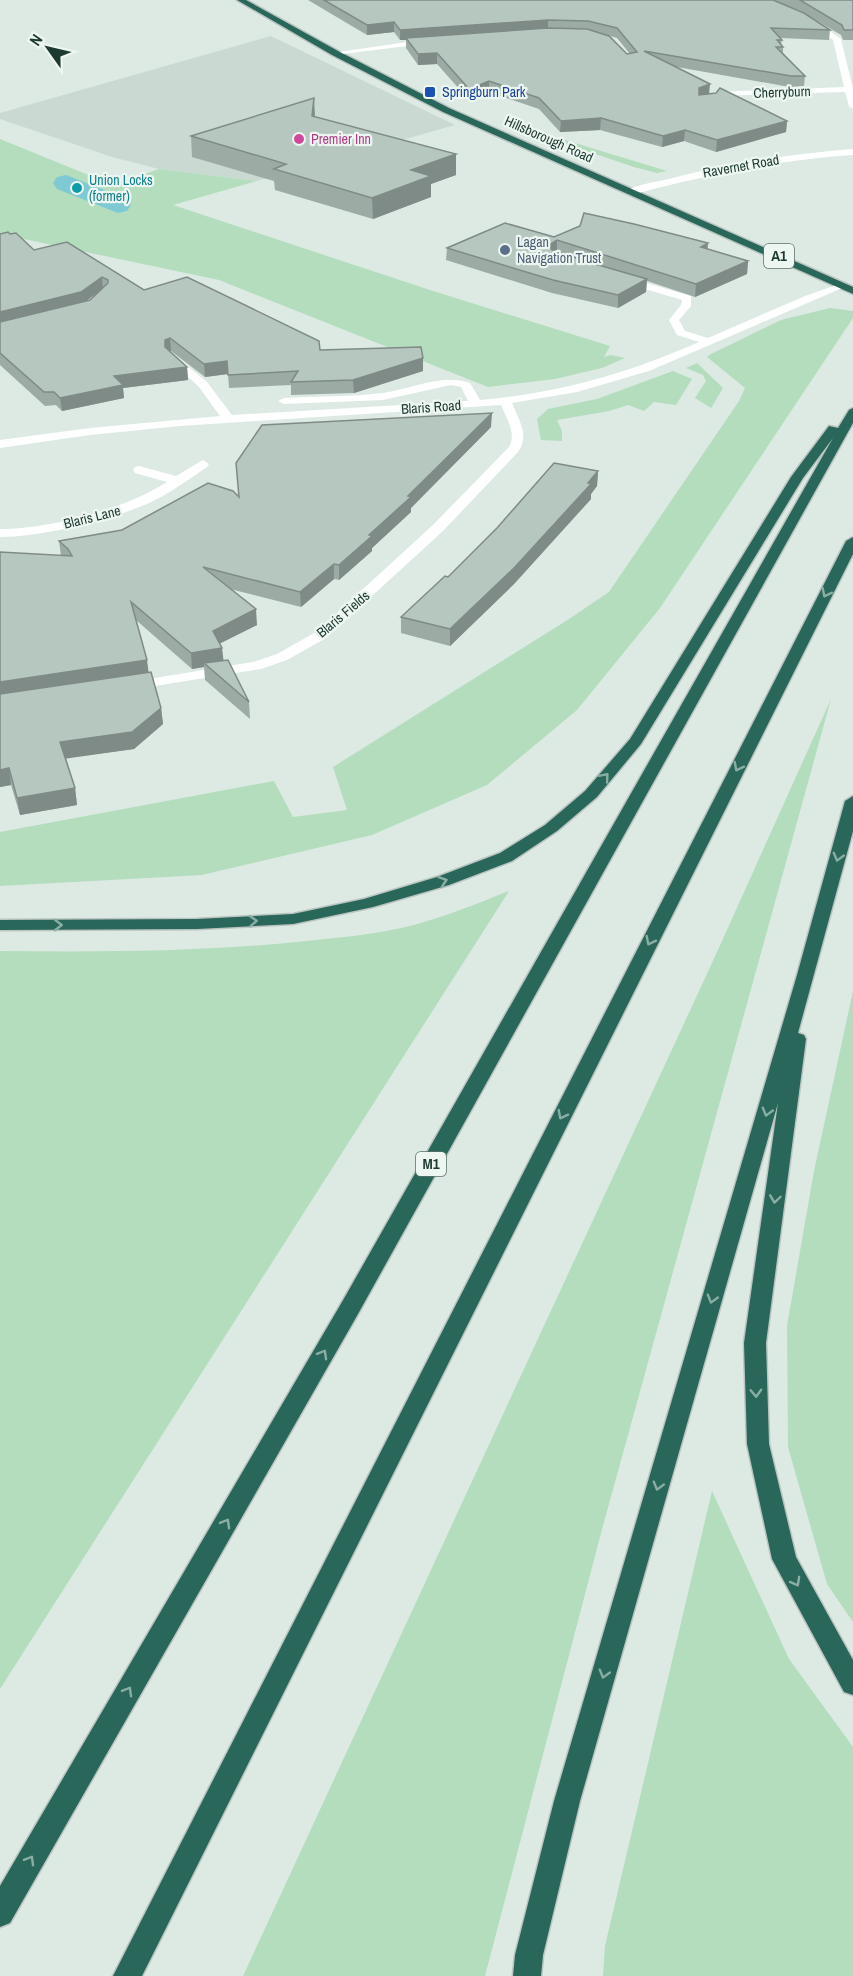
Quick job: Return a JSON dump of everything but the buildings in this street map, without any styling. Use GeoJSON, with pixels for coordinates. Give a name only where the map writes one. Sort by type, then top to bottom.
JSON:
{"type":"FeatureCollection","features":[{"type":"Feature","properties":{"kind":"highway","name":"Hillsborough Road"},"geometry":{"type":"LineString","coordinates":[[241,0],[335,53],[446,110],[853,291]]}},
{"type":"Feature","properties":{"kind":"highway"},"geometry":{"type":"LineString","coordinates":[[0,925],[197,924],[293,919],[367,903],[443,881],[506,857],[551,828],[591,794],[636,741],[797,477],[853,401]]}},
{"type":"Feature","properties":{"kind":"highway","name":"M1"},"geometry":{"type":"LineString","coordinates":[[1,1912],[402,1217],[853,412]]}},
{"type":"Feature","properties":{"kind":"highway"},"geometry":{"type":"LineString","coordinates":[[127,1976],[853,541]]}},
{"type":"Feature","properties":{"kind":"highway"},"geometry":{"type":"LineString","coordinates":[[527,1976],[529,1955],[567,1801],[806,975],[853,801]]}},
{"type":"Feature","properties":{"kind":"highway"},"geometry":{"type":"LineString","coordinates":[[806,975],[755,1343],[758,1444],[784,1559],[853,1684]]}},
{"type":"Feature","properties":{"kind":"street"},"geometry":{"type":"LineString","coordinates":[[807,19],[837,39],[853,106]]}},
{"type":"Feature","properties":{"kind":"street"},"geometry":{"type":"LineString","coordinates":[[335,53],[442,40]]}},
{"type":"Feature","properties":{"kind":"street"},"geometry":{"type":"LineString","coordinates":[[842,54],[853,54]]}},
{"type":"Feature","properties":{"kind":"street","name":"Cherryburn"},"geometry":{"type":"LineString","coordinates":[[703,102],[712,100],[711,94],[848,89]]}},
{"type":"Feature","properties":{"kind":"street","name":"Ravernet Road"},"geometry":{"type":"LineString","coordinates":[[630,192],[681,177],[757,161],[853,152]]}},
{"type":"Feature","properties":{"kind":"street"},"geometry":{"type":"LineString","coordinates":[[614,277],[687,297],[686,306],[675,320],[681,333],[710,342]]}},
{"type":"Feature","properties":{"kind":"street","name":"Blaris Road"},"geometry":{"type":"LineString","coordinates":[[0,444],[108,429],[228,419],[476,404],[578,389],[612,379],[710,342],[809,297],[842,286]]}},
{"type":"Feature","properties":{"kind":"street"},"geometry":{"type":"LineString","coordinates":[[172,356],[196,375],[222,407],[228,419]]}},
{"type":"Feature","properties":{"kind":"street"},"geometry":{"type":"LineString","coordinates":[[284,401],[400,395],[450,380],[466,385],[476,404]]}},
{"type":"Feature","properties":{"kind":"street","name":"Blaris Fields"},"geometry":{"type":"LineString","coordinates":[[116,688],[256,666],[282,657],[321,634],[438,528],[514,449],[519,441],[518,432],[505,401]]}},
{"type":"Feature","properties":{"kind":"street","name":"Blaris Lane"},"geometry":{"type":"LineString","coordinates":[[0,533],[69,523],[125,509],[157,494],[203,464]]}},
{"type":"Feature","properties":{"kind":"street"},"geometry":{"type":"LineString","coordinates":[[139,470],[178,481]]}},
{"type":"Feature","properties":{"kind":"shaded area"},"geometry":{"type":"Polygon","coordinates":[[[271,36],[455,125],[257,181],[159,169],[112,157],[0,119],[0,113],[271,36]]]}},
{"type":"Feature","properties":{"kind":"green space"},"geometry":{"type":"Polygon","coordinates":[[[509,123],[667,171],[657,173],[634,167],[509,123]]]}},
{"type":"Feature","properties":{"kind":"green space"},"geometry":{"type":"Polygon","coordinates":[[[0,139],[113,185],[159,169],[257,181],[173,205],[430,290],[610,346],[604,357],[611,355],[625,358],[602,368],[555,379],[488,387],[219,280],[0,234],[0,139]]]}},
{"type":"Feature","properties":{"kind":"green space"},"geometry":{"type":"Polygon","coordinates":[[[830,308],[853,311],[853,318],[660,608],[577,710],[487,785],[372,835],[202,875],[0,886],[0,832],[274,781],[293,817],[347,810],[333,767],[609,592],[739,401],[745,388],[707,357],[781,320],[830,308]]]}},
{"type":"Feature","properties":{"kind":"green space"},"geometry":{"type":"Polygon","coordinates":[[[697,363],[723,388],[711,408],[695,398],[706,381],[703,375],[686,368],[697,363]]]}},
{"type":"Feature","properties":{"kind":"green space"},"geometry":{"type":"Polygon","coordinates":[[[673,371],[692,379],[676,405],[654,402],[644,411],[628,405],[609,411],[557,420],[562,431],[562,441],[541,440],[537,419],[548,409],[597,399],[673,371]]]}},
{"type":"Feature","properties":{"kind":"green space"},"geometry":{"type":"Polygon","coordinates":[[[831,699],[601,1533],[485,1976],[243,1976],[712,963],[831,699]]]}},
{"type":"Feature","properties":{"kind":"green space"},"geometry":{"type":"Polygon","coordinates":[[[509,891],[0,1689],[0,951],[186,950],[354,936],[423,922],[509,891]]]}},
{"type":"Feature","properties":{"kind":"green space"},"geometry":{"type":"Polygon","coordinates":[[[853,991],[853,1622],[827,1584],[788,1447],[787,1326],[814,1171],[853,991]]]}},
{"type":"Feature","properties":{"kind":"green space"},"geometry":{"type":"Polygon","coordinates":[[[712,1491],[789,1659],[853,1747],[853,1976],[603,1976],[605,1946],[712,1491]]]}},
{"type":"Feature","properties":{"kind":"waterway"},"geometry":{"type":"LineString","coordinates":[[66,183],[118,205]]}},
{"type":"Feature","properties":{"kind":"place","name":"Springburn Park"},"geometry":{"type":"Point","coordinates":[430,92]}},
{"type":"Feature","properties":{"kind":"place","name":"Premier Inn"},"geometry":{"type":"Point","coordinates":[299,139]}},
{"type":"Feature","properties":{"kind":"place","name":"Union Locks (former)"},"geometry":{"type":"Point","coordinates":[77,188]}},
{"type":"Feature","properties":{"kind":"place","name":"Lagan Navigation Trust"},"geometry":{"type":"Point","coordinates":[505,250]}}]}
